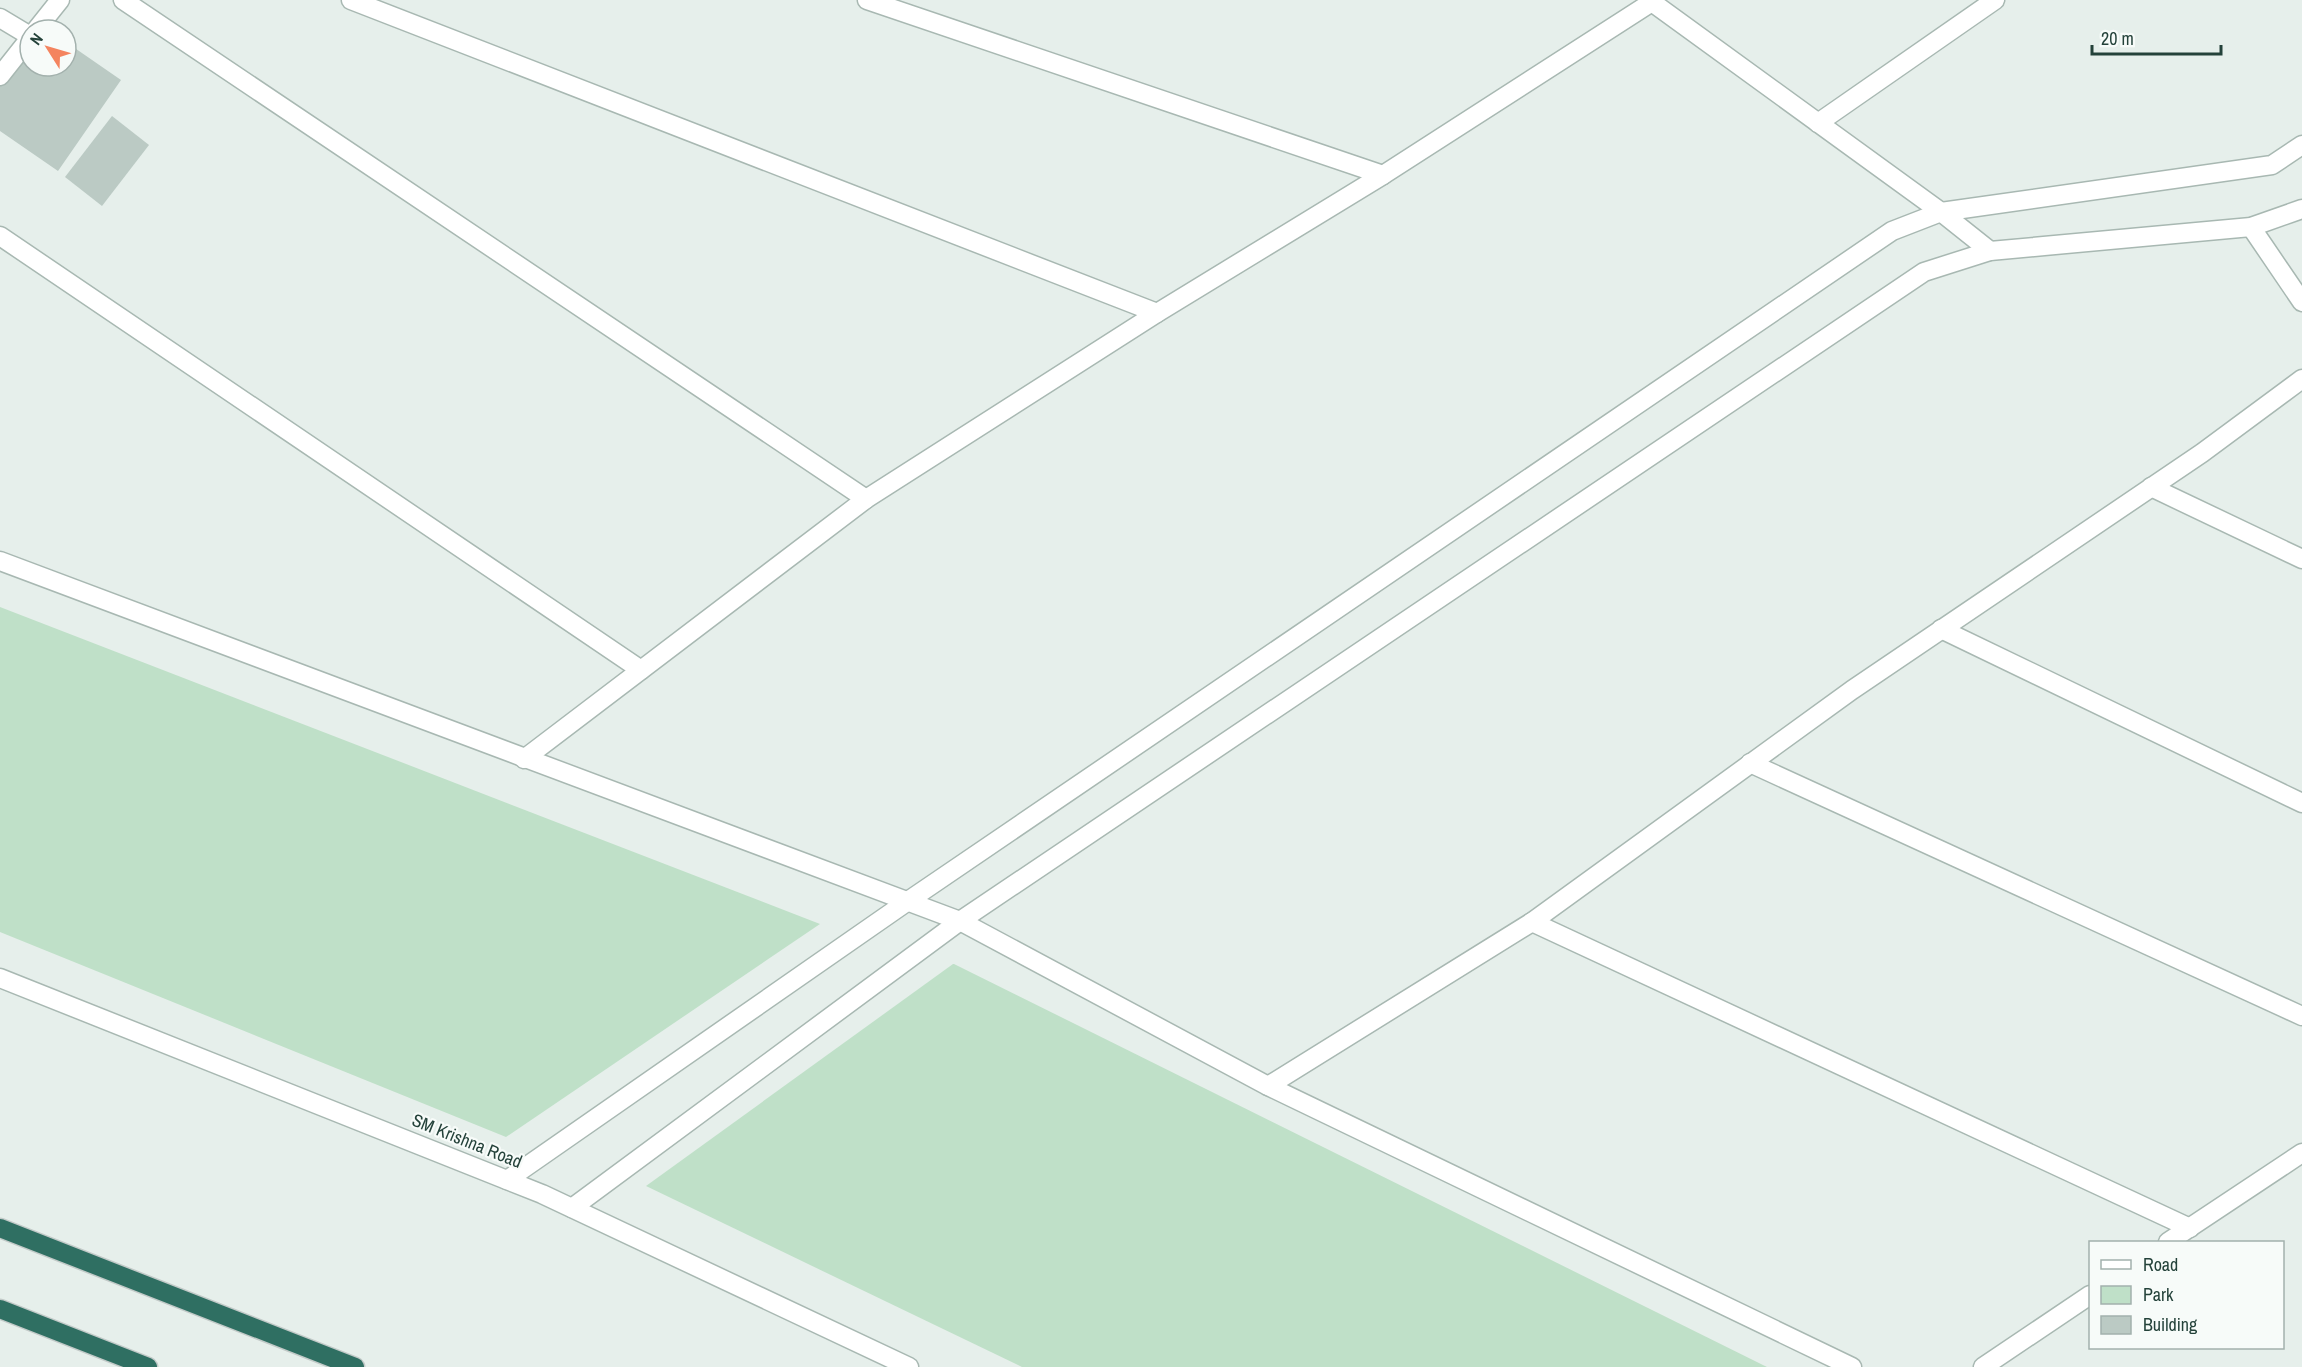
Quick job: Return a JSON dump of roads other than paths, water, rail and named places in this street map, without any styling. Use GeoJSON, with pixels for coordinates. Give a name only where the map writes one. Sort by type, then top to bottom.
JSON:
{"type":"FeatureCollection","features":[{"type":"Feature","properties":{"kind":"highway"},"geometry":{"type":"LineString","coordinates":[[0,1228],[355,1367]]}},
{"type":"Feature","properties":{"kind":"highway"},"geometry":{"type":"LineString","coordinates":[[0,1309],[148,1367]]}},
{"type":"Feature","properties":{"kind":"street"},"geometry":{"type":"LineString","coordinates":[[46,18],[60,0]]}},
{"type":"Feature","properties":{"kind":"street"},"geometry":{"type":"LineString","coordinates":[[123,0],[866,499]]}},
{"type":"Feature","properties":{"kind":"street"},"geometry":{"type":"LineString","coordinates":[[351,0],[1156,313]]}},
{"type":"Feature","properties":{"kind":"street"},"geometry":{"type":"LineString","coordinates":[[867,0],[1383,175]]}},
{"type":"Feature","properties":{"kind":"street"},"geometry":{"type":"LineString","coordinates":[[1818,123],[1995,0]]}},
{"type":"Feature","properties":{"kind":"street"},"geometry":{"type":"LineString","coordinates":[[524,759],[866,499],[1156,313],[1383,175],[1652,1],[1941,212],[1990,251]]}},
{"type":"Feature","properties":{"kind":"street"},"geometry":{"type":"LineString","coordinates":[[0,18],[18,29]]}},
{"type":"Feature","properties":{"kind":"street"},"geometry":{"type":"LineString","coordinates":[[0,76],[18,53]]}},
{"type":"Feature","properties":{"kind":"street"},"geometry":{"type":"LineString","coordinates":[[507,1180],[908,901],[1892,231],[1941,212],[2272,165],[2302,145]]}},
{"type":"Feature","properties":{"kind":"street"},"geometry":{"type":"LineString","coordinates":[[572,1208],[960,921],[1924,272],[1990,251],[2251,227],[2302,209]]}},
{"type":"Feature","properties":{"kind":"street"},"geometry":{"type":"LineString","coordinates":[[2251,227],[2302,302]]}},
{"type":"Feature","properties":{"kind":"street"},"geometry":{"type":"LineString","coordinates":[[0,236],[641,670]]}},
{"type":"Feature","properties":{"kind":"street"},"geometry":{"type":"LineString","coordinates":[[1268,1086],[1532,922],[1750,763],[1941,629],[2151,487],[2302,379]]}},
{"type":"Feature","properties":{"kind":"street"},"geometry":{"type":"LineString","coordinates":[[2151,487],[2302,559]]}},
{"type":"Feature","properties":{"kind":"street"},"geometry":{"type":"LineString","coordinates":[[0,561],[960,921],[1268,1086],[1852,1367]]}},
{"type":"Feature","properties":{"kind":"street"},"geometry":{"type":"LineString","coordinates":[[1941,629],[2302,803]]}},
{"type":"Feature","properties":{"kind":"street"},"geometry":{"type":"LineString","coordinates":[[1750,763],[2302,1016]]}},
{"type":"Feature","properties":{"kind":"street"},"geometry":{"type":"LineString","coordinates":[[1532,922],[2190,1228]]}},
{"type":"Feature","properties":{"kind":"street","name":"SM Krishna Road"},"geometry":{"type":"LineString","coordinates":[[0,978],[507,1180],[572,1208],[909,1367]]}},
{"type":"Feature","properties":{"kind":"street"},"geometry":{"type":"LineString","coordinates":[[2170,1241],[2302,1153]]}},
{"type":"Feature","properties":{"kind":"street"},"geometry":{"type":"LineString","coordinates":[[1983,1367],[2089,1296]]}}]}
